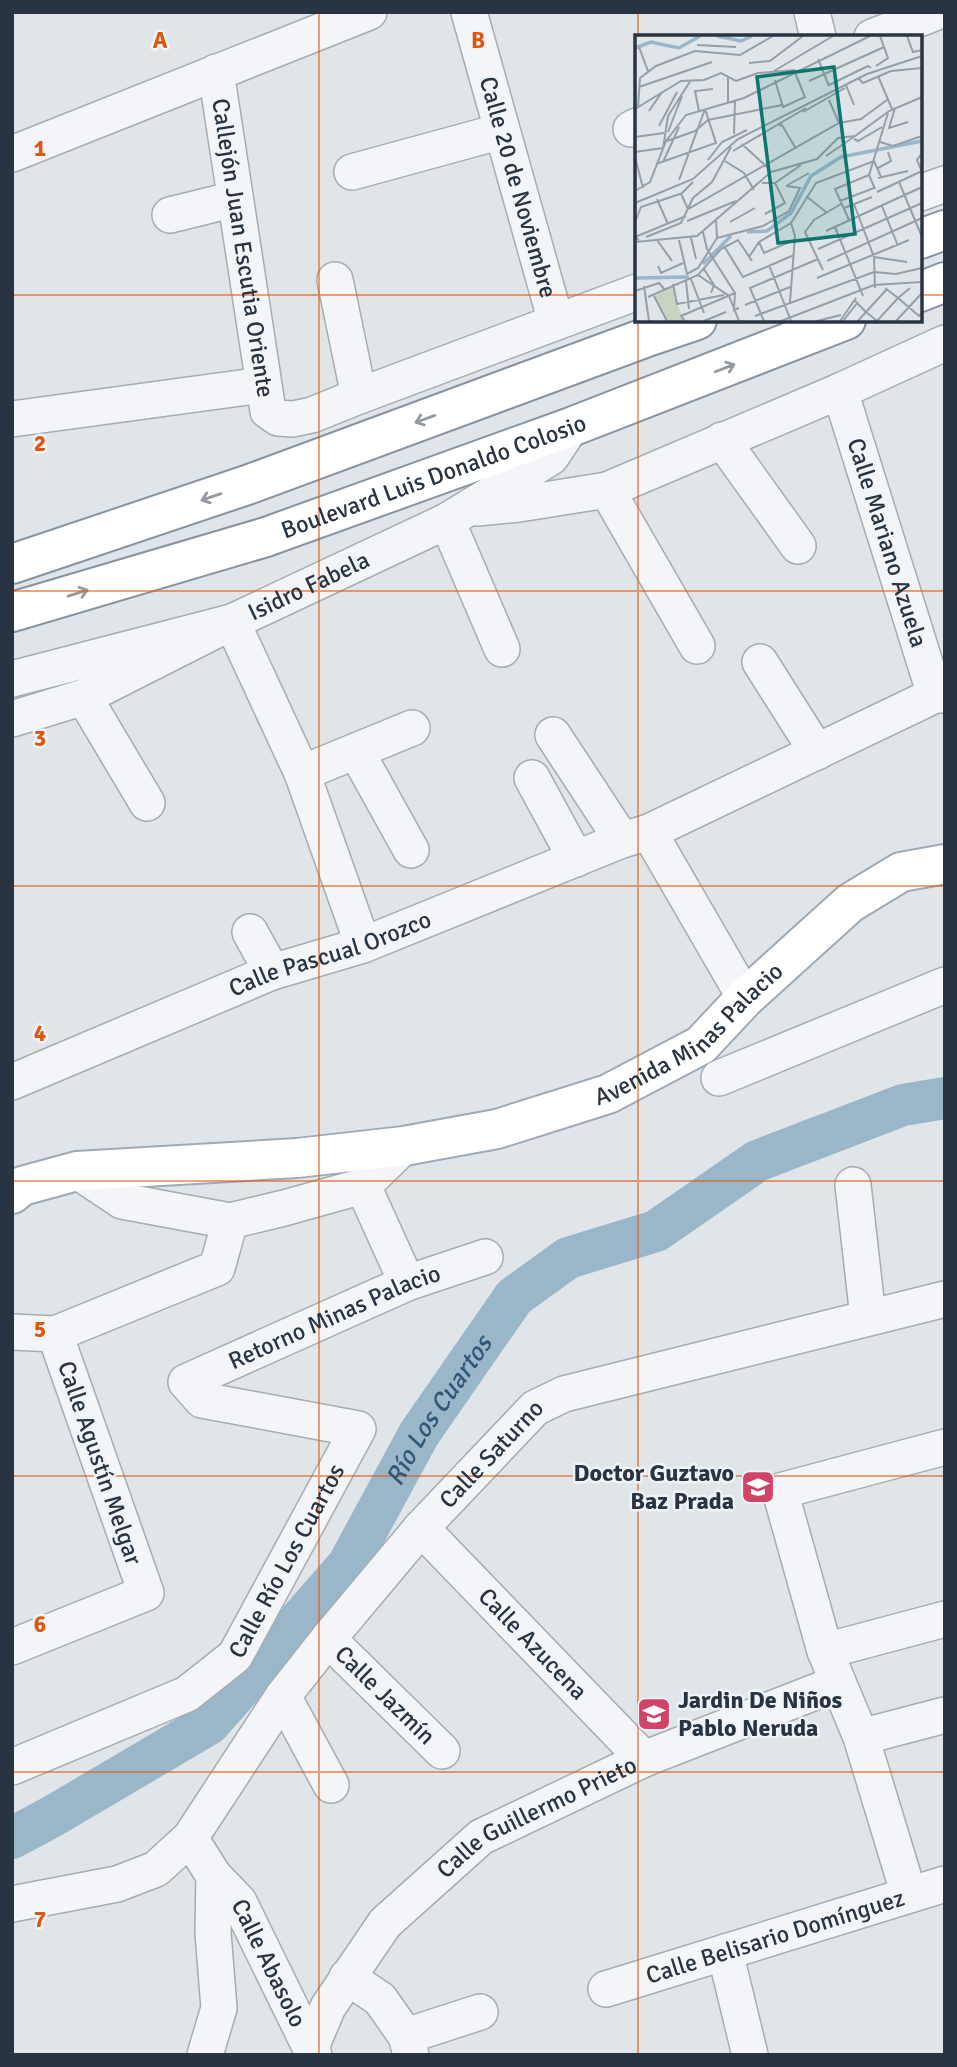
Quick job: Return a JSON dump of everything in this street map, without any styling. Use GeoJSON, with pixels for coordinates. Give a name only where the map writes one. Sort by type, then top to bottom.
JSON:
{"type":"FeatureCollection","features":[{"type":"Feature","properties":{"kind":"main road"},"geometry":{"type":"LineString","coordinates":[[922,238],[945,230]]}},
{"type":"Feature","properties":{"kind":"main road"},"geometry":{"type":"LineString","coordinates":[[922,291],[945,282]]}},
{"type":"Feature","properties":{"kind":"main road"},"geometry":{"type":"LineString","coordinates":[[12,564],[247,485],[691,322]]}},
{"type":"Feature","properties":{"kind":"main road","name":"Boulevard Luis Donaldo Colosio"},"geometry":{"type":"LineString","coordinates":[[12,612],[266,537],[571,427],[841,322]]}},
{"type":"Feature","properties":{"kind":"main road"},"geometry":{"type":"LineString","coordinates":[[650,336],[637,353],[478,410],[474,421],[481,435],[493,437],[649,385],[670,389]]}},
{"type":"Feature","properties":{"kind":"main road"},"geometry":{"type":"LineString","coordinates":[[247,485],[269,486],[382,446],[396,448],[404,468],[398,478],[275,525],[266,537]]}},
{"type":"Feature","properties":{"kind":"main road","name":"Avenida Minas Palacio"},"geometry":{"type":"LineString","coordinates":[[15,1183],[76,1171],[297,1158],[404,1146],[497,1129],[608,1094],[701,1045],[745,998],[850,903],[901,872],[945,864]]}},
{"type":"Feature","properties":{"kind":"street"},"geometry":{"type":"LineString","coordinates":[[12,154],[369,12]]}},
{"type":"Feature","properties":{"kind":"street","name":"Calle 20 de Noviembre"},"geometry":{"type":"LineString","coordinates":[[469,12],[556,322]]}},
{"type":"Feature","properties":{"kind":"street"},"geometry":{"type":"LineString","coordinates":[[811,12],[817,35]]}},
{"type":"Feature","properties":{"kind":"street"},"geometry":{"type":"LineString","coordinates":[[877,35],[937,12]]}},
{"type":"Feature","properties":{"kind":"street","name":"Callejón Juan Escutia Oriente"},"geometry":{"type":"LineString","coordinates":[[216,72],[268,411],[278,418],[293,419],[312,415],[359,396]]}},
{"type":"Feature","properties":{"kind":"street"},"geometry":{"type":"LineString","coordinates":[[352,172],[502,131]]}},
{"type":"Feature","properties":{"kind":"street"},"geometry":{"type":"LineString","coordinates":[[922,191],[945,184]]}},
{"type":"Feature","properties":{"kind":"street"},"geometry":{"type":"LineString","coordinates":[[170,215],[235,199]]}},
{"type":"Feature","properties":{"kind":"street"},"geometry":{"type":"LineString","coordinates":[[335,280],[359,396],[635,293]]}},
{"type":"Feature","properties":{"kind":"street"},"geometry":{"type":"LineString","coordinates":[[502,649],[458,515],[607,490],[841,391],[945,343]]}},
{"type":"Feature","properties":{"kind":"street"},"geometry":{"type":"LineString","coordinates":[[12,419],[263,385]]}},
{"type":"Feature","properties":{"kind":"street","name":"Calle Mariano Azuela"},"geometry":{"type":"LineString","coordinates":[[841,391],[940,695]]}},
{"type":"Feature","properties":{"kind":"street","name":"Isidro Fabela"},"geometry":{"type":"LineString","coordinates":[[12,679],[232,622],[458,515],[551,457],[571,427]]}},
{"type":"Feature","properties":{"kind":"street"},"geometry":{"type":"LineString","coordinates":[[722,440],[798,546]]}},
{"type":"Feature","properties":{"kind":"street"},"geometry":{"type":"LineString","coordinates":[[607,490],[697,646]]}},
{"type":"Feature","properties":{"kind":"street"},"geometry":{"type":"LineString","coordinates":[[12,719],[84,697],[232,622],[302,773],[363,945]]}},
{"type":"Feature","properties":{"kind":"street"},"geometry":{"type":"LineString","coordinates":[[760,662],[817,752]]}},
{"type":"Feature","properties":{"kind":"street","name":"Calle Pascual Orozco"},"geometry":{"type":"LineString","coordinates":[[12,1082],[272,972],[363,945],[635,836],[940,695]]}},
{"type":"Feature","properties":{"kind":"street"},"geometry":{"type":"LineString","coordinates":[[84,697],[147,803]]}},
{"type":"Feature","properties":{"kind":"street"},"geometry":{"type":"LineString","coordinates":[[302,773],[412,728]]}},
{"type":"Feature","properties":{"kind":"street"},"geometry":{"type":"LineString","coordinates":[[553,735],[635,836],[745,998]]}},
{"type":"Feature","properties":{"kind":"street"},"geometry":{"type":"LineString","coordinates":[[356,751],[411,850]]}},
{"type":"Feature","properties":{"kind":"street"},"geometry":{"type":"LineString","coordinates":[[532,778],[576,859]]}},
{"type":"Feature","properties":{"kind":"street"},"geometry":{"type":"LineString","coordinates":[[250,932],[272,972]]}},
{"type":"Feature","properties":{"kind":"street"},"geometry":{"type":"LineString","coordinates":[[719,1078],[942,983]]}},
{"type":"Feature","properties":{"kind":"street"},"geometry":{"type":"LineString","coordinates":[[76,1171],[122,1200],[230,1221],[363,1186],[404,1146]]}},
{"type":"Feature","properties":{"kind":"street"},"geometry":{"type":"LineString","coordinates":[[853,1185],[868,1317]]}},
{"type":"Feature","properties":{"kind":"street"},"geometry":{"type":"LineString","coordinates":[[363,1186],[407,1283]]}},
{"type":"Feature","properties":{"kind":"street"},"geometry":{"type":"LineString","coordinates":[[55,1334],[217,1268],[230,1221]]}},
{"type":"Feature","properties":{"kind":"street","name":"Retorno Minas Palacio"},"geometry":{"type":"LineString","coordinates":[[358,1429],[202,1400],[186,1382],[407,1283],[485,1257]]}},
{"type":"Feature","properties":{"kind":"street","name":"Calle Saturno"},"geometry":{"type":"LineString","coordinates":[[190,1838],[283,1696],[328,1639],[421,1528],[535,1408],[564,1394],[945,1298]]}},
{"type":"Feature","properties":{"kind":"street","name":"Calle Agustín Melgar"},"geometry":{"type":"LineString","coordinates":[[12,1332],[55,1334],[146,1593],[12,1647]]}},
{"type":"Feature","properties":{"kind":"street","name":"Calle Río Los Cuartos"},"geometry":{"type":"LineString","coordinates":[[12,1767],[187,1694],[236,1656],[358,1429]]}},
{"type":"Feature","properties":{"kind":"street"},"geometry":{"type":"LineString","coordinates":[[909,1895],[861,1737],[825,1651],[780,1491],[945,1447]]}},
{"type":"Feature","properties":{"kind":"street","name":"Calle Azucena"},"geometry":{"type":"LineString","coordinates":[[421,1528],[644,1759]]}},
{"type":"Feature","properties":{"kind":"street"},"geometry":{"type":"LineString","coordinates":[[825,1651],[945,1619]]}},
{"type":"Feature","properties":{"kind":"street","name":"Calle Jazmín"},"geometry":{"type":"LineString","coordinates":[[328,1639],[442,1751]]}},
{"type":"Feature","properties":{"kind":"street","name":"Calle Guillermo Prieto"},"geometry":{"type":"LineString","coordinates":[[312,2051],[328,2007],[385,1923],[481,1837],[644,1759],[838,1683]]}},
{"type":"Feature","properties":{"kind":"street"},"geometry":{"type":"LineString","coordinates":[[283,1696],[331,1785]]}},
{"type":"Feature","properties":{"kind":"street"},"geometry":{"type":"LineString","coordinates":[[861,1737],[945,1716]]}},
{"type":"Feature","properties":{"kind":"street"},"geometry":{"type":"LineString","coordinates":[[12,1904],[117,1884],[156,1869],[190,1838]]}},
{"type":"Feature","properties":{"kind":"street","name":"Calle Abasolo"},"geometry":{"type":"LineString","coordinates":[[190,1838],[214,1876],[239,1902],[312,2051]]}},
{"type":"Feature","properties":{"kind":"street"},"geometry":{"type":"LineString","coordinates":[[205,2055],[219,2008],[213,1933],[214,1876]]}},
{"type":"Feature","properties":{"kind":"street","name":"Calle Belisario Domínguez"},"geometry":{"type":"LineString","coordinates":[[606,1989],[945,1884]]}},
{"type":"Feature","properties":{"kind":"street"},"geometry":{"type":"LineString","coordinates":[[725,1952],[750,2055]]}},
{"type":"Feature","properties":{"kind":"street"},"geometry":{"type":"LineString","coordinates":[[347,1977],[380,1999],[409,2045],[480,2012]]}},
{"type":"Feature","properties":{"kind":"waterway","name":"Río Los Cuartos"},"geometry":{"type":"LineString","coordinates":[[12,1838],[209,1724],[348,1565],[419,1434],[514,1297],[568,1258],[656,1231],[757,1161],[903,1105],[945,1098]]}},
{"type":"Feature","properties":{"kind":"place","name":"Doctor Guztavo Baz Prada"},"geometry":{"type":"Point","coordinates":[758,1487]}},
{"type":"Feature","properties":{"kind":"place","name":"Jardin De Niños Pablo Neruda"},"geometry":{"type":"Point","coordinates":[654,1714]}}]}
